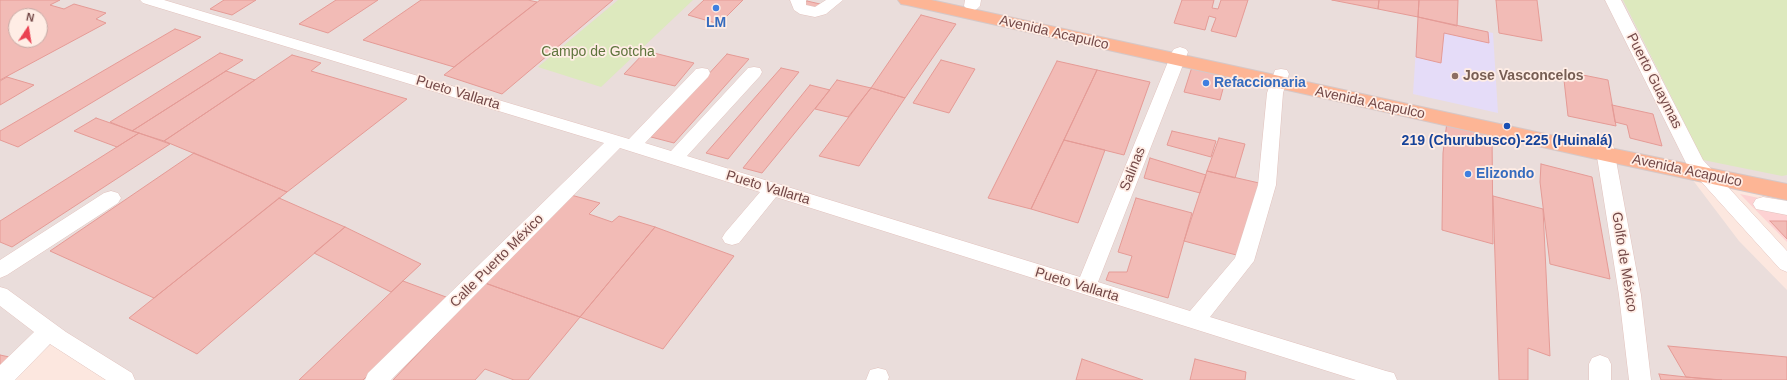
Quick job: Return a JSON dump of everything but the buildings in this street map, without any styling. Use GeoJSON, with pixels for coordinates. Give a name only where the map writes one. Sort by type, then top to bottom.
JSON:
{"type":"FeatureCollection","features":[{"type":"Feature","properties":{"kind":"main road","name":"Avenida Acapulco"},"geometry":{"type":"LineString","coordinates":[[907,0],[1178,56],[1604,149],[1784,184]]}},
{"type":"Feature","properties":{"kind":"main road","name":"Avenida Acapulco"},"geometry":{"type":"LineString","coordinates":[[947,0],[972,3],[1178,56]]}},
{"type":"Feature","properties":{"kind":"street","name":"Pueto Vallarta"},"geometry":{"type":"LineString","coordinates":[[148,0],[674,159],[1386,380]]}},
{"type":"Feature","properties":{"kind":"street"},"geometry":{"type":"LineString","coordinates":[[798,0],[798,7],[815,12],[821,11],[835,0]]}},
{"type":"Feature","properties":{"kind":"street","name":"Puerto Guaymas"},"geometry":{"type":"LineString","coordinates":[[1613,0],[1701,169],[1787,264]]}},
{"type":"Feature","properties":{"kind":"street","name":"Salinas"},"geometry":{"type":"LineString","coordinates":[[1086,287],[1178,56]]}},
{"type":"Feature","properties":{"kind":"street"},"geometry":{"type":"LineString","coordinates":[[674,159],[754,72]]}},
{"type":"Feature","properties":{"kind":"street","name":"Calle Puerto México"},"geometry":{"type":"LineString","coordinates":[[376,380],[702,73]]}},
{"type":"Feature","properties":{"kind":"street"},"geometry":{"type":"LineString","coordinates":[[1194,321],[1244,261],[1267,185],[1275,93],[1279,78]]}},
{"type":"Feature","properties":{"kind":"street","name":"Golfo de México"},"geometry":{"type":"LineString","coordinates":[[1604,149],[1630,295],[1640,380]]}},
{"type":"Feature","properties":{"kind":"street"},"geometry":{"type":"LineString","coordinates":[[732,238],[772,190]]}},
{"type":"Feature","properties":{"kind":"street"},"geometry":{"type":"LineString","coordinates":[[0,270],[111,198]]}},
{"type":"Feature","properties":{"kind":"street"},"geometry":{"type":"LineString","coordinates":[[1763,204],[1787,208]]}},
{"type":"Feature","properties":{"kind":"street"},"geometry":{"type":"LineString","coordinates":[[0,295],[48,331],[124,380]]}},
{"type":"Feature","properties":{"kind":"street"},"geometry":{"type":"LineString","coordinates":[[0,380],[48,331]]}},
{"type":"Feature","properties":{"kind":"shaded area"},"geometry":{"type":"Polygon","coordinates":[[[0,0],[1787,0],[1787,197],[1692,179],[1739,241],[1787,290],[1787,380],[121,380],[56,340],[11,380],[0,380],[0,0]]]}},
{"type":"Feature","properties":{"kind":"shaded area","name":"Jose Vasconcelos"},"geometry":{"type":"Polygon","coordinates":[[[1418,17],[1493,33],[1498,113],[1413,94],[1418,17]]]}},
{"type":"Feature","properties":{"kind":"shaded area"},"geometry":{"type":"Polygon","coordinates":[[[1740,194],[1787,204],[1787,242],[1740,194]]]}},
{"type":"Feature","properties":{"kind":"green space","name":"Campo de Gotcha"},"geometry":{"type":"Polygon","coordinates":[[[618,0],[693,0],[601,87],[538,67],[618,0]]]}},
{"type":"Feature","properties":{"kind":"green space"},"geometry":{"type":"Polygon","coordinates":[[[1623,0],[1787,0],[1787,175],[1782,176],[1703,160],[1623,0]]]}},
{"type":"Feature","properties":{"kind":"place","name":"LM"},"geometry":{"type":"Point","coordinates":[716,8]}},
{"type":"Feature","properties":{"kind":"place","name":"Jose Vasconcelos"},"geometry":{"type":"Point","coordinates":[1455,76]}},
{"type":"Feature","properties":{"kind":"place","name":"Refaccionaria"},"geometry":{"type":"Point","coordinates":[1206,83]}},
{"type":"Feature","properties":{"kind":"place","name":"219 (Churubusco)-225 (Huinalá)"},"geometry":{"type":"Point","coordinates":[1507,126]}},
{"type":"Feature","properties":{"kind":"place","name":"Elizondo"},"geometry":{"type":"Point","coordinates":[1468,174]}}]}
